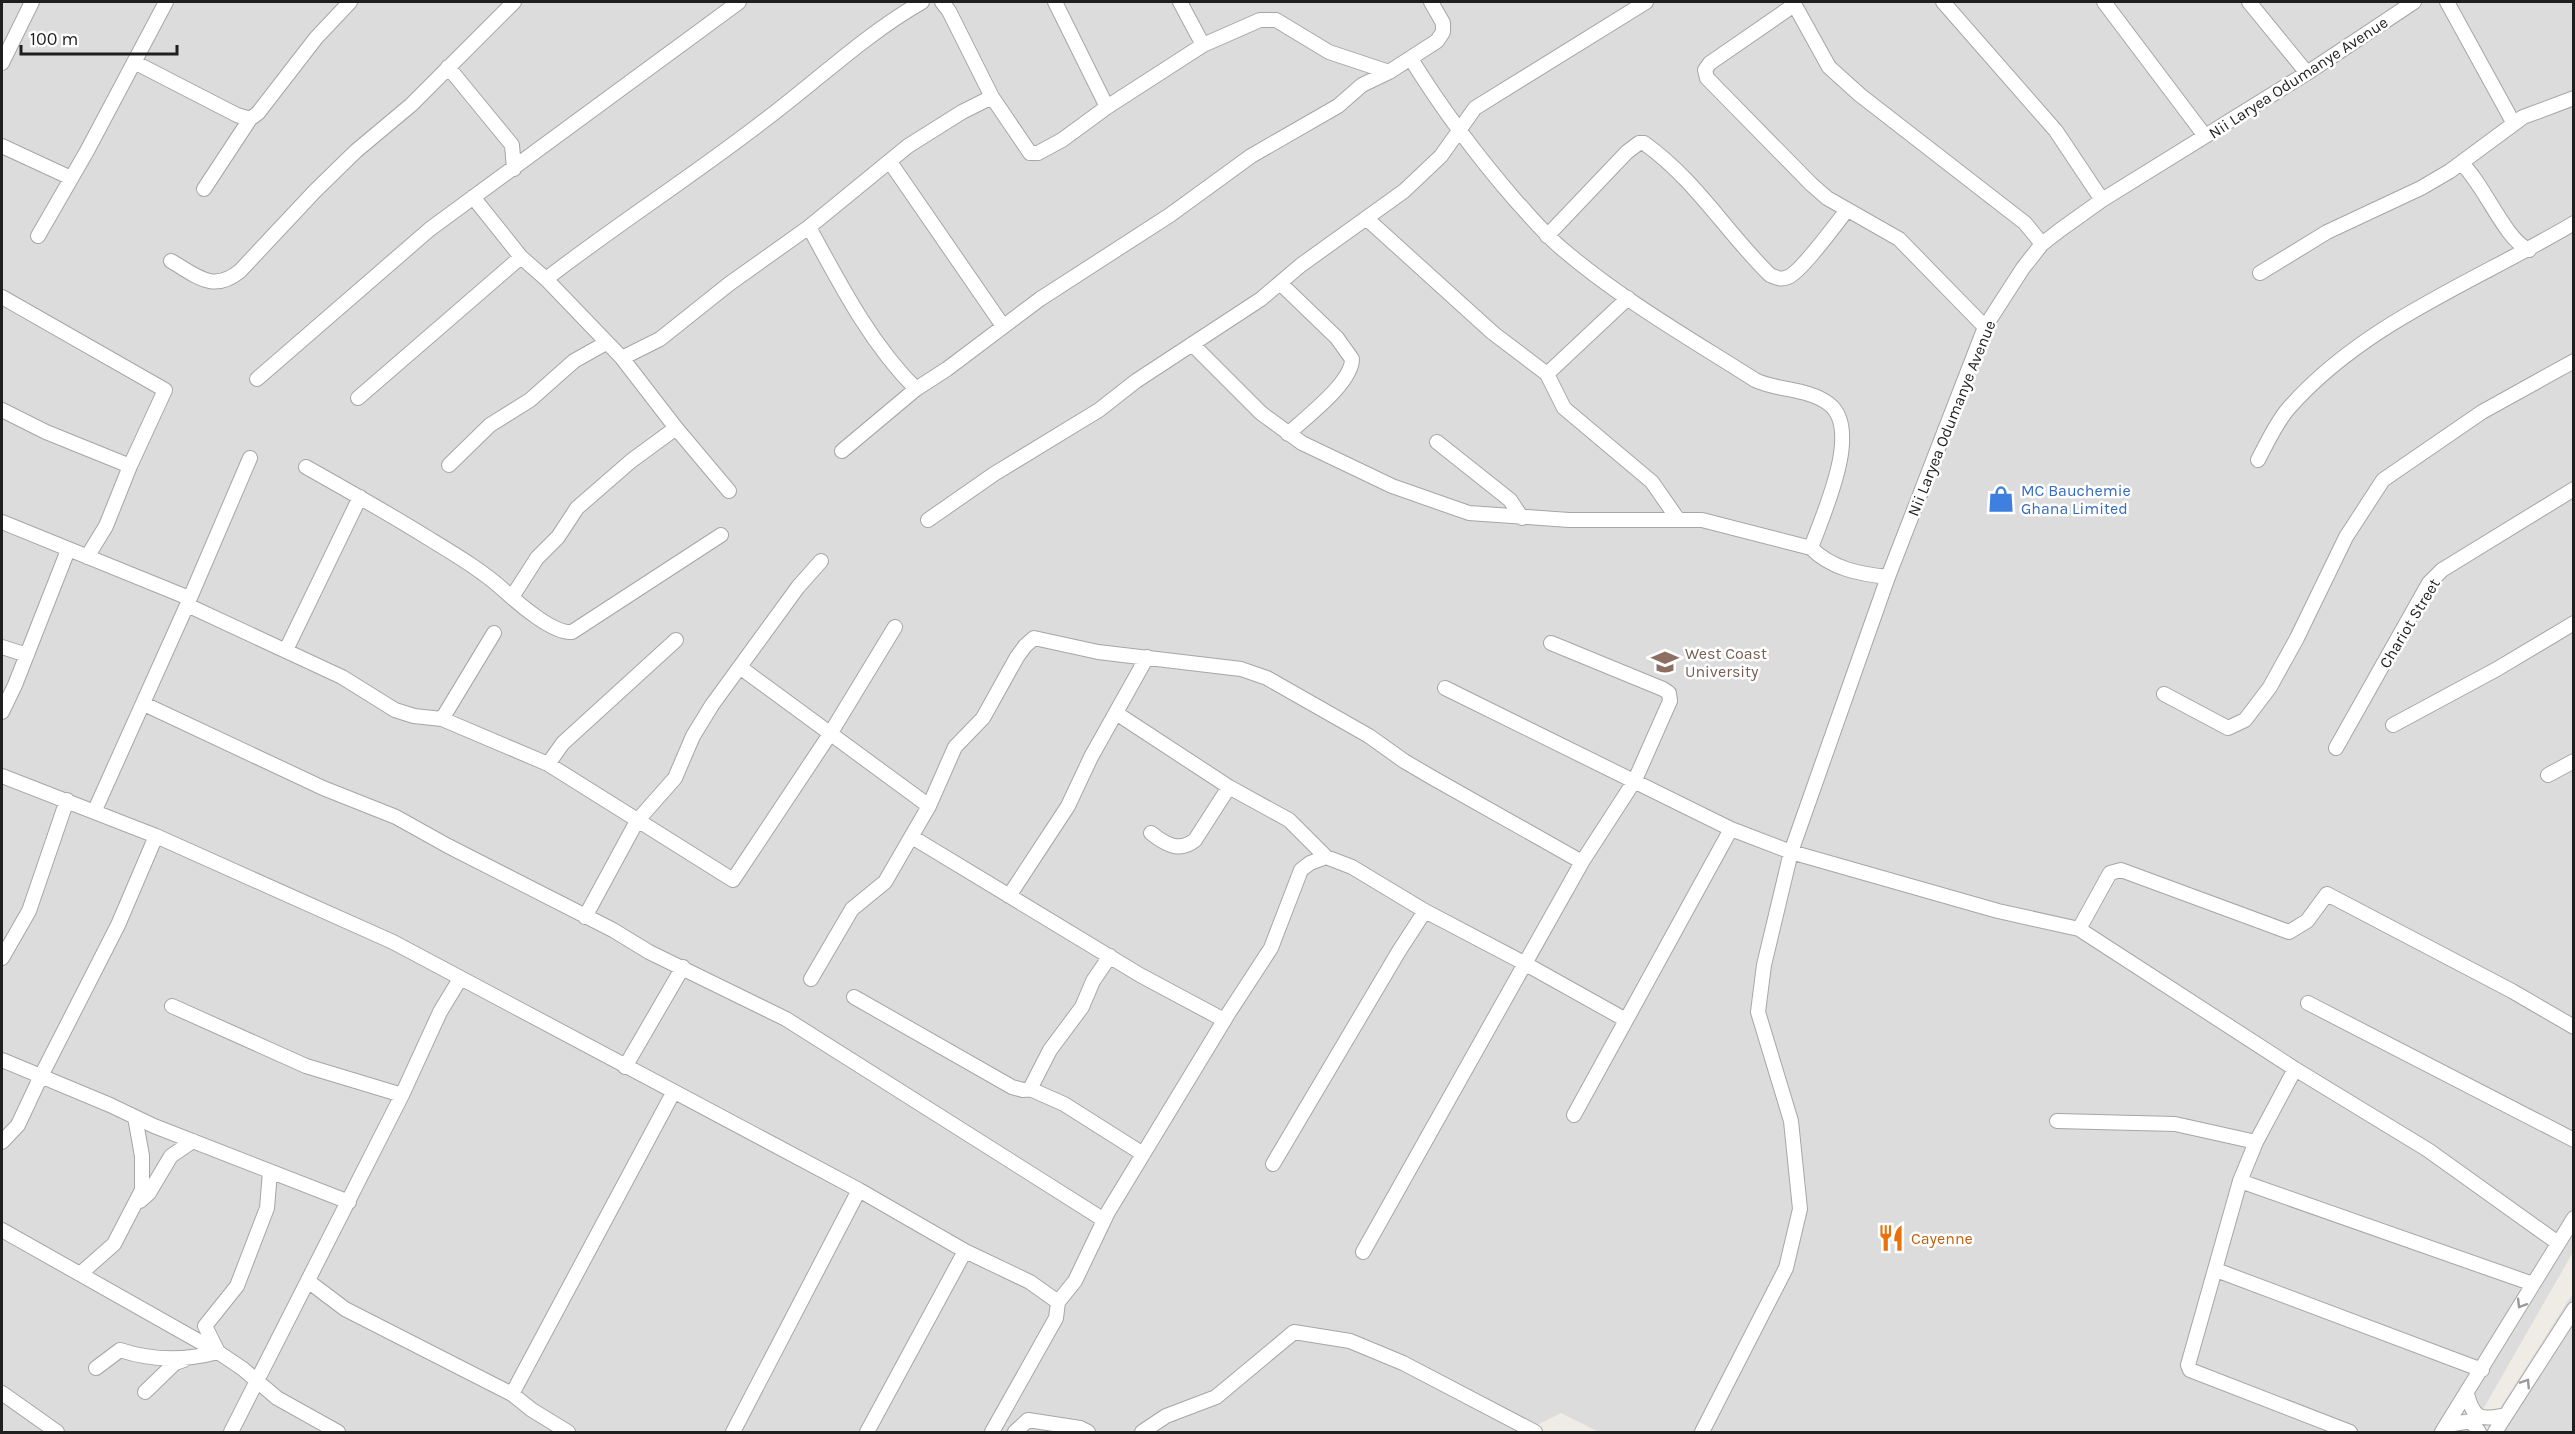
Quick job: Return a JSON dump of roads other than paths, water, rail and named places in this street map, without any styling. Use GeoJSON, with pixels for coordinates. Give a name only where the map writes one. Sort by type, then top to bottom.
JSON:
{"type":"FeatureCollection","features":[{"type":"Feature","properties":{"kind":"street"},"geometry":{"type":"LineString","coordinates":[[2,63],[32,2]]}},
{"type":"Feature","properties":{"kind":"street"},"geometry":{"type":"LineString","coordinates":[[38,236],[166,2]]}},
{"type":"Feature","properties":{"kind":"street"},"geometry":{"type":"LineString","coordinates":[[204,189],[250,119],[258,113],[316,38],[350,2]]}},
{"type":"Feature","properties":{"kind":"street"},"geometry":{"type":"LineString","coordinates":[[171,261],[207,281],[218,283],[230,280],[323,183],[411,105],[514,2]]}},
{"type":"Feature","properties":{"kind":"street"},"geometry":{"type":"LineString","coordinates":[[257,379],[430,229],[739,2]]}},
{"type":"Feature","properties":{"kind":"street"},"geometry":{"type":"LineString","coordinates":[[546,279],[607,232],[753,130],[879,30],[922,2]]}},
{"type":"Feature","properties":{"kind":"street"},"geometry":{"type":"LineString","coordinates":[[942,2],[949,11],[992,97],[1030,153],[1038,153],[1062,140],[1107,107],[1203,45],[1260,20],[1276,20],[1329,52],[1389,72]]}},
{"type":"Feature","properties":{"kind":"street"},"geometry":{"type":"LineString","coordinates":[[1055,2],[1107,107]]}},
{"type":"Feature","properties":{"kind":"street"},"geometry":{"type":"LineString","coordinates":[[1180,2],[1203,45]]}},
{"type":"Feature","properties":{"kind":"street"},"geometry":{"type":"LineString","coordinates":[[842,451],[916,389],[947,369],[1040,299],[1170,215],[1251,156],[1338,106],[1362,85],[1389,72],[1437,42],[1443,33],[1443,23],[1431,2]]}},
{"type":"Feature","properties":{"kind":"street"},"geometry":{"type":"LineString","coordinates":[[928,520],[994,474],[1099,410],[1136,381],[1261,299],[1404,191],[1441,156],[1475,108],[1646,2]]}},
{"type":"Feature","properties":{"kind":"street"},"geometry":{"type":"LineString","coordinates":[[1942,2],[2056,131],[2102,200]]}},
{"type":"Feature","properties":{"kind":"street"},"geometry":{"type":"LineString","coordinates":[[2104,2],[2205,136]]}},
{"type":"Feature","properties":{"kind":"street"},"geometry":{"type":"LineString","coordinates":[[2249,2],[2307,73]]}},
{"type":"Feature","properties":{"kind":"street","name":"Nii Laryea Odumanye Avenue"},"geometry":{"type":"LineString","coordinates":[[1702,1432],[1786,1268],[1800,1209],[1791,1121],[1758,1012],[1764,965],[1791,852],[1888,577],[1985,327],[2023,268],[2042,244],[2102,200],[2307,73],[2399,6],[2414,2]]}},
{"type":"Feature","properties":{"kind":"street"},"geometry":{"type":"LineString","coordinates":[[2447,2],[2514,123]]}},
{"type":"Feature","properties":{"kind":"street"},"geometry":{"type":"LineString","coordinates":[[1985,327],[1899,239],[1847,210],[1811,184],[1707,78],[1705,70],[1710,63],[1794,3],[1829,67],[1860,95],[2025,223],[2042,244]]}},
{"type":"Feature","properties":{"kind":"street"},"geometry":{"type":"LineString","coordinates":[[1411,58],[1459,130],[1492,173],[1547,236],[1628,298],[1755,380],[1767,386],[1814,396],[1830,404],[1836,412],[1843,436],[1841,453],[1811,548]]}},
{"type":"Feature","properties":{"kind":"street"},"geometry":{"type":"LineString","coordinates":[[134,62],[237,115],[250,119]]}},
{"type":"Feature","properties":{"kind":"street"},"geometry":{"type":"LineString","coordinates":[[448,67],[512,146],[514,169]]}},
{"type":"Feature","properties":{"kind":"street"},"geometry":{"type":"LineString","coordinates":[[622,358],[660,339],[729,284],[809,227],[908,146],[931,130],[992,97]]}},
{"type":"Feature","properties":{"kind":"street"},"geometry":{"type":"LineString","coordinates":[[2260,273],[2327,232],[2421,188],[2462,164],[2523,117],[2574,98]]}},
{"type":"Feature","properties":{"kind":"street"},"geometry":{"type":"LineString","coordinates":[[1547,236],[1627,152],[1639,143],[1644,143],[1680,171],[1729,232],[1770,275],[1779,279],[1790,276],[1800,266],[1847,210]]}},
{"type":"Feature","properties":{"kind":"street"},"geometry":{"type":"LineString","coordinates":[[2,146],[71,178]]}},
{"type":"Feature","properties":{"kind":"street"},"geometry":{"type":"LineString","coordinates":[[890,162],[1003,326]]}},
{"type":"Feature","properties":{"kind":"street"},"geometry":{"type":"LineString","coordinates":[[2462,164],[2478,182],[2511,235],[2521,246],[2529,250]]}},
{"type":"Feature","properties":{"kind":"street"},"geometry":{"type":"LineString","coordinates":[[473,197],[522,257],[622,358],[676,428],[729,491]]}},
{"type":"Feature","properties":{"kind":"street"},"geometry":{"type":"LineString","coordinates":[[1366,218],[1493,333],[1547,375],[1564,408],[1652,482],[1677,518]]}},
{"type":"Feature","properties":{"kind":"street"},"geometry":{"type":"LineString","coordinates":[[2258,460],[2287,411],[2345,354],[2437,299],[2574,223]]}},
{"type":"Feature","properties":{"kind":"street"},"geometry":{"type":"LineString","coordinates":[[809,227],[841,289],[879,345],[916,389]]}},
{"type":"Feature","properties":{"kind":"street"},"geometry":{"type":"LineString","coordinates":[[358,398],[522,257]]}},
{"type":"Feature","properties":{"kind":"street"},"geometry":{"type":"LineString","coordinates":[[1280,283],[1337,338],[1353,359],[1351,371],[1341,383],[1288,434]]}},
{"type":"Feature","properties":{"kind":"street"},"geometry":{"type":"LineString","coordinates":[[2,297],[165,390],[130,466],[106,526],[87,556]]}},
{"type":"Feature","properties":{"kind":"street"},"geometry":{"type":"LineString","coordinates":[[1547,375],[1628,298]]}},
{"type":"Feature","properties":{"kind":"street"},"geometry":{"type":"LineString","coordinates":[[449,465],[490,425],[530,400],[574,361],[606,343]]}},
{"type":"Feature","properties":{"kind":"street"},"geometry":{"type":"LineString","coordinates":[[1192,344],[1261,413],[1288,434],[1324,455],[1392,486],[1469,513],[1569,520],[1677,518],[1702,520],[1811,548],[1826,561],[1840,567],[1864,574],[1888,577]]}},
{"type":"Feature","properties":{"kind":"street"},"geometry":{"type":"LineString","coordinates":[[2164,694],[2228,728],[2245,720],[2259,704],[2286,659],[2346,537],[2383,480],[2482,412],[2574,361]]}},
{"type":"Feature","properties":{"kind":"street"},"geometry":{"type":"LineString","coordinates":[[2,410],[46,432],[130,466]]}},
{"type":"Feature","properties":{"kind":"street"},"geometry":{"type":"LineString","coordinates":[[512,597],[537,558],[558,537],[578,508],[631,461],[676,428]]}},
{"type":"Feature","properties":{"kind":"street"},"geometry":{"type":"LineString","coordinates":[[1437,442],[1510,500],[1522,518]]}},
{"type":"Feature","properties":{"kind":"street"},"geometry":{"type":"LineString","coordinates":[[95,810],[144,704],[250,458]]}},
{"type":"Feature","properties":{"kind":"street"},"geometry":{"type":"LineString","coordinates":[[306,467],[360,497],[487,575],[512,597],[564,633],[572,632],[721,535]]}},
{"type":"Feature","properties":{"kind":"street","name":"Chariot Street"},"geometry":{"type":"LineString","coordinates":[[2336,748],[2429,583],[2442,570],[2574,489]]}},
{"type":"Feature","properties":{"kind":"street"},"geometry":{"type":"LineString","coordinates":[[286,650],[360,497]]}},
{"type":"Feature","properties":{"kind":"street"},"geometry":{"type":"LineString","coordinates":[[2,522],[87,556],[188,602],[342,677],[395,710],[414,716],[442,719],[548,764],[637,822],[733,880],[830,734],[895,627]]}},
{"type":"Feature","properties":{"kind":"street"},"geometry":{"type":"LineString","coordinates":[[2,712],[68,550]]}},
{"type":"Feature","properties":{"kind":"street"},"geometry":{"type":"LineString","coordinates":[[585,917],[637,822],[675,778],[704,719],[786,603],[821,561]]}},
{"type":"Feature","properties":{"kind":"street"},"geometry":{"type":"LineString","coordinates":[[2393,725],[2497,669],[2574,623]]}},
{"type":"Feature","properties":{"kind":"street"},"geometry":{"type":"LineString","coordinates":[[442,719],[494,633]]}},
{"type":"Feature","properties":{"kind":"street"},"geometry":{"type":"LineString","coordinates":[[811,979],[852,909],[885,882],[912,837],[955,747],[983,718],[1017,657],[1025,645],[1035,638],[1089,650],[1241,669],[1267,678],[1369,736],[1432,778],[1582,862]]}},
{"type":"Feature","properties":{"kind":"street"},"geometry":{"type":"LineString","coordinates":[[548,764],[563,743],[676,640]]}},
{"type":"Feature","properties":{"kind":"street"},"geometry":{"type":"LineString","coordinates":[[1362,1252],[1582,862],[1635,780],[1670,701],[1669,693],[1663,689],[1551,643]]}},
{"type":"Feature","properties":{"kind":"street"},"geometry":{"type":"LineString","coordinates":[[2,647],[27,655]]}},
{"type":"Feature","properties":{"kind":"street"},"geometry":{"type":"LineString","coordinates":[[1009,896],[1068,806],[1091,757],[1147,657]]}},
{"type":"Feature","properties":{"kind":"street"},"geometry":{"type":"LineString","coordinates":[[741,668],[928,806]]}},
{"type":"Feature","properties":{"kind":"street"},"geometry":{"type":"LineString","coordinates":[[1445,688],[1731,829],[1791,852],[1998,911],[2079,929],[2295,1069],[2428,1150],[2558,1243]]}},
{"type":"Feature","properties":{"kind":"street"},"geometry":{"type":"LineString","coordinates":[[144,704],[322,788],[396,817],[613,930],[649,952],[786,1019],[1104,1220]]}},
{"type":"Feature","properties":{"kind":"street"},"geometry":{"type":"LineString","coordinates":[[1116,713],[1229,787],[1289,820],[1326,857],[1352,867],[1425,911],[1626,1020]]}},
{"type":"Feature","properties":{"kind":"street"},"geometry":{"type":"LineString","coordinates":[[2548,775],[2574,761]]}},
{"type":"Feature","properties":{"kind":"street"},"geometry":{"type":"LineString","coordinates":[[2,776],[95,810],[384,937],[440,965],[460,979],[673,1093],[859,1190],[965,1251],[1030,1282],[1058,1302]]}},
{"type":"Feature","properties":{"kind":"street"},"geometry":{"type":"LineString","coordinates":[[1151,833],[1170,845],[1187,846],[1195,840],[1229,787]]}},
{"type":"Feature","properties":{"kind":"street"},"geometry":{"type":"LineString","coordinates":[[2,958],[29,911],[67,800]]}},
{"type":"Feature","properties":{"kind":"street"},"geometry":{"type":"LineString","coordinates":[[1574,1115],[1731,829]]}},
{"type":"Feature","properties":{"kind":"street"},"geometry":{"type":"LineString","coordinates":[[2,1142],[18,1125],[118,925],[156,836]]}},
{"type":"Feature","properties":{"kind":"street"},"geometry":{"type":"LineString","coordinates":[[912,837],[1164,988],[1224,1020]]}},
{"type":"Feature","properties":{"kind":"street"},"geometry":{"type":"LineString","coordinates":[[992,1432],[1056,1318],[1058,1302],[1075,1281],[1104,1220],[1270,948],[1301,870],[1326,857]]}},
{"type":"Feature","properties":{"kind":"street"},"geometry":{"type":"LineString","coordinates":[[2079,929],[2110,873],[2121,870],[2289,932],[2307,921],[2327,894],[2512,991],[2574,1027]]}},
{"type":"Feature","properties":{"kind":"street"},"geometry":{"type":"LineString","coordinates":[[1273,1164],[1425,911]]}},
{"type":"Feature","properties":{"kind":"street"},"geometry":{"type":"LineString","coordinates":[[1030,1089],[1050,1050],[1082,1007],[1093,981],[1110,956]]}},
{"type":"Feature","properties":{"kind":"street"},"geometry":{"type":"LineString","coordinates":[[626,1066],[683,967]]}},
{"type":"Feature","properties":{"kind":"street"},"geometry":{"type":"LineString","coordinates":[[231,1432],[349,1202],[440,1012],[460,979]]}},
{"type":"Feature","properties":{"kind":"street"},"geometry":{"type":"LineString","coordinates":[[854,997],[1012,1086],[1023,1090],[1030,1089],[1064,1104],[1143,1154]]}},
{"type":"Feature","properties":{"kind":"street"},"geometry":{"type":"LineString","coordinates":[[2308,1003],[2574,1140]]}},
{"type":"Feature","properties":{"kind":"street"},"geometry":{"type":"LineString","coordinates":[[172,1006],[306,1066],[402,1095]]}},
{"type":"Feature","properties":{"kind":"street"},"geometry":{"type":"LineString","coordinates":[[2,1060],[135,1118],[349,1202]]}},
{"type":"Feature","properties":{"kind":"street"},"geometry":{"type":"LineString","coordinates":[[2295,1069],[2256,1142],[2240,1181],[2188,1365],[2190,1370],[2350,1432]]}},
{"type":"Feature","properties":{"kind":"street"},"geometry":{"type":"LineString","coordinates":[[512,1394],[673,1093]]}},
{"type":"Feature","properties":{"kind":"street"},"geometry":{"type":"LineString","coordinates":[[80,1274],[114,1244],[136,1204],[144,1180],[135,1118]]}},
{"type":"Feature","properties":{"kind":"street"},"geometry":{"type":"LineString","coordinates":[[2057,1121],[2175,1124],[2256,1142]]}},
{"type":"Feature","properties":{"kind":"street"},"geometry":{"type":"LineString","coordinates":[[136,1204],[149,1194],[171,1156],[193,1141]]}},
{"type":"Feature","properties":{"kind":"street"},"geometry":{"type":"LineString","coordinates":[[218,1352],[205,1326],[237,1286],[267,1208],[270,1172]]}},
{"type":"Feature","properties":{"kind":"street"},"geometry":{"type":"LineString","coordinates":[[2240,1181],[2533,1284]]}},
{"type":"Feature","properties":{"kind":"street"},"geometry":{"type":"LineString","coordinates":[[733,1432],[859,1190]]}},
{"type":"Feature","properties":{"kind":"street"},"geometry":{"type":"LineString","coordinates":[[2445,1429],[2574,1218]]}},
{"type":"Feature","properties":{"kind":"street"},"geometry":{"type":"LineString","coordinates":[[2,1230],[218,1352],[277,1398],[338,1432]]}},
{"type":"Feature","properties":{"kind":"street"},"geometry":{"type":"LineString","coordinates":[[867,1432],[965,1251]]}},
{"type":"Feature","properties":{"kind":"street"},"geometry":{"type":"LineString","coordinates":[[2216,1270],[2482,1370]]}},
{"type":"Feature","properties":{"kind":"street"},"geometry":{"type":"LineString","coordinates":[[308,1281],[345,1309],[512,1394],[532,1410],[568,1432]]}},
{"type":"Feature","properties":{"kind":"street"},"geometry":{"type":"LineString","coordinates":[[2496,1432],[2574,1309]]}},
{"type":"Feature","properties":{"kind":"street"},"geometry":{"type":"LineString","coordinates":[[1142,1432],[1166,1416],[1216,1397],[1294,1332],[1350,1341],[1403,1363],[1535,1432]]}},
{"type":"Feature","properties":{"kind":"street"},"geometry":{"type":"LineString","coordinates":[[96,1368],[120,1350],[143,1358],[187,1359]]}},
{"type":"Feature","properties":{"kind":"street"},"geometry":{"type":"LineString","coordinates":[[145,1392],[175,1363],[218,1352]]}},
{"type":"Feature","properties":{"kind":"street"},"geometry":{"type":"LineString","coordinates":[[2,1394],[57,1432]]}},
{"type":"Feature","properties":{"kind":"street"},"geometry":{"type":"LineString","coordinates":[[2467,1394],[2474,1413],[2478,1416],[2489,1418],[2506,1415]]}},
{"type":"Feature","properties":{"kind":"street"},"geometry":{"type":"LineString","coordinates":[[1015,1432],[1028,1420],[1080,1428],[1088,1432]]}},
{"type":"Feature","properties":{"kind":"street"},"geometry":{"type":"LineString","coordinates":[[2445,1429],[2471,1421],[2479,1432]]}},
{"type":"Feature","properties":{"kind":"place","name":"MC Bauchemie Ghana Limited"},"geometry":{"type":"Point","coordinates":[2001,499]}},
{"type":"Feature","properties":{"kind":"place","name":"West Coast University"},"geometry":{"type":"Point","coordinates":[1665,662]}},
{"type":"Feature","properties":{"kind":"place","name":"Cayenne"},"geometry":{"type":"Point","coordinates":[1891,1238]}}]}
